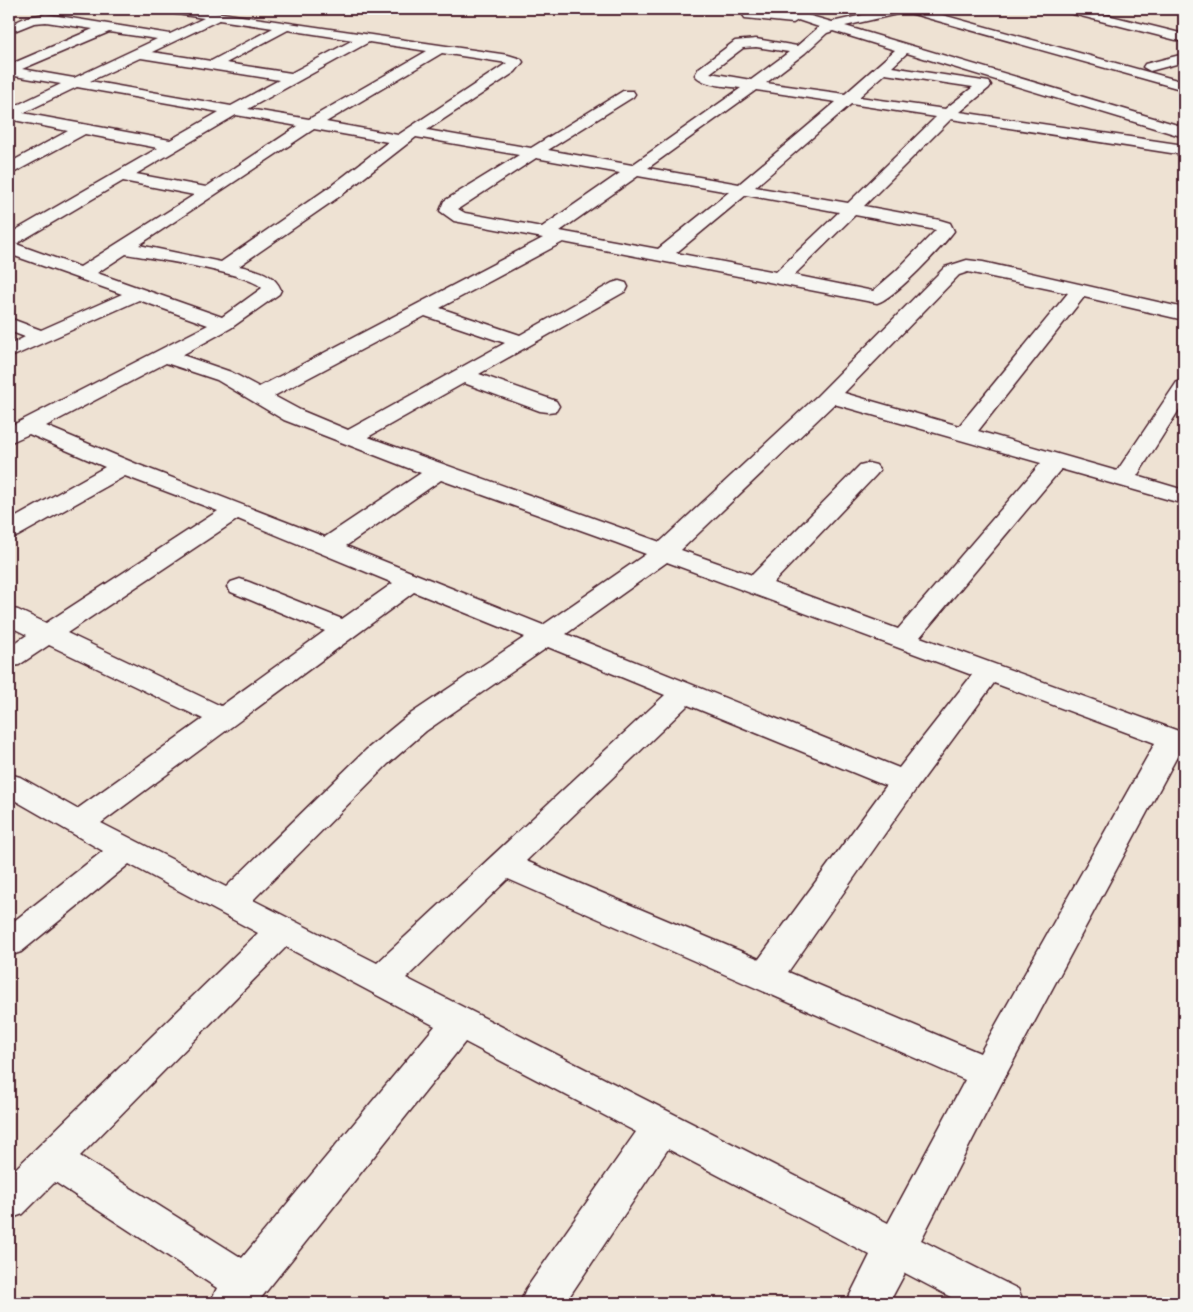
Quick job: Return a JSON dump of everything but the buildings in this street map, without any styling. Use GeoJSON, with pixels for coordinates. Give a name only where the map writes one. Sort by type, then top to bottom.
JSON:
{"type":"FeatureCollection","features":[{"type":"Feature","properties":{"kind":"street"},"geometry":{"type":"LineString","coordinates":[[170,9],[206,12],[287,26],[440,48],[508,59],[516,62],[510,69],[408,136],[338,190],[224,268]]}},
{"type":"Feature","properties":{"kind":"street"},"geometry":{"type":"LineString","coordinates":[[774,9],[1053,91],[1184,132]]}},
{"type":"Feature","properties":{"kind":"street"},"geometry":{"type":"LineString","coordinates":[[258,396],[422,308],[553,234],[635,170],[754,85],[800,50],[822,30],[831,26],[904,9]]}},
{"type":"Feature","properties":{"kind":"street"},"geometry":{"type":"LineString","coordinates":[[908,9],[1184,86]]}},
{"type":"Feature","properties":{"kind":"street"},"geometry":{"type":"LineString","coordinates":[[936,9],[1184,77]]}},
{"type":"Feature","properties":{"kind":"street"},"geometry":{"type":"LineString","coordinates":[[1070,9],[1184,38]]}},
{"type":"Feature","properties":{"kind":"street"},"geometry":{"type":"LineString","coordinates":[[1098,9],[1136,14],[1130,24]]}},
{"type":"Feature","properties":{"kind":"street"},"geometry":{"type":"LineString","coordinates":[[9,115],[173,38],[206,12]]}},
{"type":"Feature","properties":{"kind":"street"},"geometry":{"type":"LineString","coordinates":[[749,14],[814,21]]}},
{"type":"Feature","properties":{"kind":"street"},"geometry":{"type":"LineString","coordinates":[[9,29],[31,20],[46,18],[173,38]]}},
{"type":"Feature","properties":{"kind":"street"},"geometry":{"type":"LineString","coordinates":[[213,65],[287,26]]}},
{"type":"Feature","properties":{"kind":"street"},"geometry":{"type":"LineString","coordinates":[[9,70],[109,27]]}},
{"type":"Feature","properties":{"kind":"street"},"geometry":{"type":"LineString","coordinates":[[9,241],[234,110],[367,38]]}},
{"type":"Feature","properties":{"kind":"street"},"geometry":{"type":"LineString","coordinates":[[800,50],[756,43],[740,44],[704,70],[702,75],[713,79],[1184,150]]}},
{"type":"Feature","properties":{"kind":"street"},"geometry":{"type":"LineString","coordinates":[[82,274],[209,193],[312,124],[440,48]]}},
{"type":"Feature","properties":{"kind":"street"},"geometry":{"type":"LineString","coordinates":[[662,255],[743,190],[905,48]]}},
{"type":"Feature","properties":{"kind":"street"},"geometry":{"type":"LineString","coordinates":[[141,54],[293,78]]}},
{"type":"Feature","properties":{"kind":"street"},"geometry":{"type":"LineString","coordinates":[[1150,68],[1184,58]]}},
{"type":"Feature","properties":{"kind":"street"},"geometry":{"type":"LineString","coordinates":[[881,69],[984,85],[1053,91]]}},
{"type":"Feature","properties":{"kind":"street"},"geometry":{"type":"LineString","coordinates":[[9,70],[312,124],[533,152],[934,224],[944,228],[945,231],[902,275],[877,297]]}},
{"type":"Feature","properties":{"kind":"street"},"geometry":{"type":"LineString","coordinates":[[782,277],[948,114],[984,85]]}},
{"type":"Feature","properties":{"kind":"street"},"geometry":{"type":"LineString","coordinates":[[628,94],[450,205],[450,211],[460,217],[782,277],[918,305]]}},
{"type":"Feature","properties":{"kind":"street"},"geometry":{"type":"LineString","coordinates":[[1044,129],[1072,97]]}},
{"type":"Feature","properties":{"kind":"street"},"geometry":{"type":"LineString","coordinates":[[9,115],[175,146]]}},
{"type":"Feature","properties":{"kind":"street"},"geometry":{"type":"LineString","coordinates":[[9,168],[82,129]]}},
{"type":"Feature","properties":{"kind":"street"},"geometry":{"type":"LineString","coordinates":[[122,176],[209,193]]}},
{"type":"Feature","properties":{"kind":"street"},"geometry":{"type":"LineString","coordinates":[[9,248],[224,324]]}},
{"type":"Feature","properties":{"kind":"street"},"geometry":{"type":"LineString","coordinates":[[19,431],[224,324],[272,290],[268,283],[256,277],[224,268],[123,248]]}},
{"type":"Feature","properties":{"kind":"street"},"geometry":{"type":"LineString","coordinates":[[230,903],[377,757],[416,724],[630,578],[664,552],[830,396],[952,271],[967,266],[983,268],[1184,314]]}},
{"type":"Feature","properties":{"kind":"street"},"geometry":{"type":"LineString","coordinates":[[350,438],[619,287]]}},
{"type":"Feature","properties":{"kind":"street"},"geometry":{"type":"LineString","coordinates":[[964,434],[1080,290]]}},
{"type":"Feature","properties":{"kind":"street"},"geometry":{"type":"LineString","coordinates":[[9,352],[140,293]]}},
{"type":"Feature","properties":{"kind":"street"},"geometry":{"type":"LineString","coordinates":[[422,308],[522,342]]}},
{"type":"Feature","properties":{"kind":"street"},"geometry":{"type":"LineString","coordinates":[[9,324],[41,337]]}},
{"type":"Feature","properties":{"kind":"street"},"geometry":{"type":"LineString","coordinates":[[165,356],[224,376],[292,415],[350,438],[1178,741],[988,1073],[867,1303]]}},
{"type":"Feature","properties":{"kind":"street"},"geometry":{"type":"LineString","coordinates":[[462,375],[548,406]]}},
{"type":"Feature","properties":{"kind":"street"},"geometry":{"type":"LineString","coordinates":[[1123,479],[1184,386]]}},
{"type":"Feature","properties":{"kind":"street"},"geometry":{"type":"LineString","coordinates":[[830,396],[1184,497]]}},
{"type":"Feature","properties":{"kind":"street"},"geometry":{"type":"LineString","coordinates":[[19,431],[124,467],[236,510],[905,782]]}},
{"type":"Feature","properties":{"kind":"street"},"geometry":{"type":"LineString","coordinates":[[902,640],[1056,460]]}},
{"type":"Feature","properties":{"kind":"street"},"geometry":{"type":"LineString","coordinates":[[9,531],[124,467]]}},
{"type":"Feature","properties":{"kind":"street"},"geometry":{"type":"LineString","coordinates":[[756,586],[868,470]]}},
{"type":"Feature","properties":{"kind":"street"},"geometry":{"type":"LineString","coordinates":[[327,547],[439,471]]}},
{"type":"Feature","properties":{"kind":"street"},"geometry":{"type":"LineString","coordinates":[[9,659],[236,510]]}},
{"type":"Feature","properties":{"kind":"street"},"geometry":{"type":"LineString","coordinates":[[78,824],[412,581]]}},
{"type":"Feature","properties":{"kind":"street"},"geometry":{"type":"LineString","coordinates":[[240,587],[345,630]]}},
{"type":"Feature","properties":{"kind":"street"},"geometry":{"type":"LineString","coordinates":[[9,616],[224,718]]}},
{"type":"Feature","properties":{"kind":"street"},"geometry":{"type":"LineString","coordinates":[[765,977],[905,782],[989,671]]}},
{"type":"Feature","properties":{"kind":"street"},"geometry":{"type":"LineString","coordinates":[[380,981],[685,692]]}},
{"type":"Feature","properties":{"kind":"street"},"geometry":{"type":"LineString","coordinates":[[9,784],[78,824],[1003,1303]]}},
{"type":"Feature","properties":{"kind":"street"},"geometry":{"type":"LineString","coordinates":[[9,943],[127,849]]}},
{"type":"Feature","properties":{"kind":"street"},"geometry":{"type":"LineString","coordinates":[[503,864],[988,1073]]}},
{"type":"Feature","properties":{"kind":"street"},"geometry":{"type":"LineString","coordinates":[[9,1201],[282,930]]}},
{"type":"Feature","properties":{"kind":"street"},"geometry":{"type":"LineString","coordinates":[[52,1159],[239,1293],[460,1022]]}},
{"type":"Feature","properties":{"kind":"street"},"geometry":{"type":"LineString","coordinates":[[541,1303],[662,1126]]}}]}
